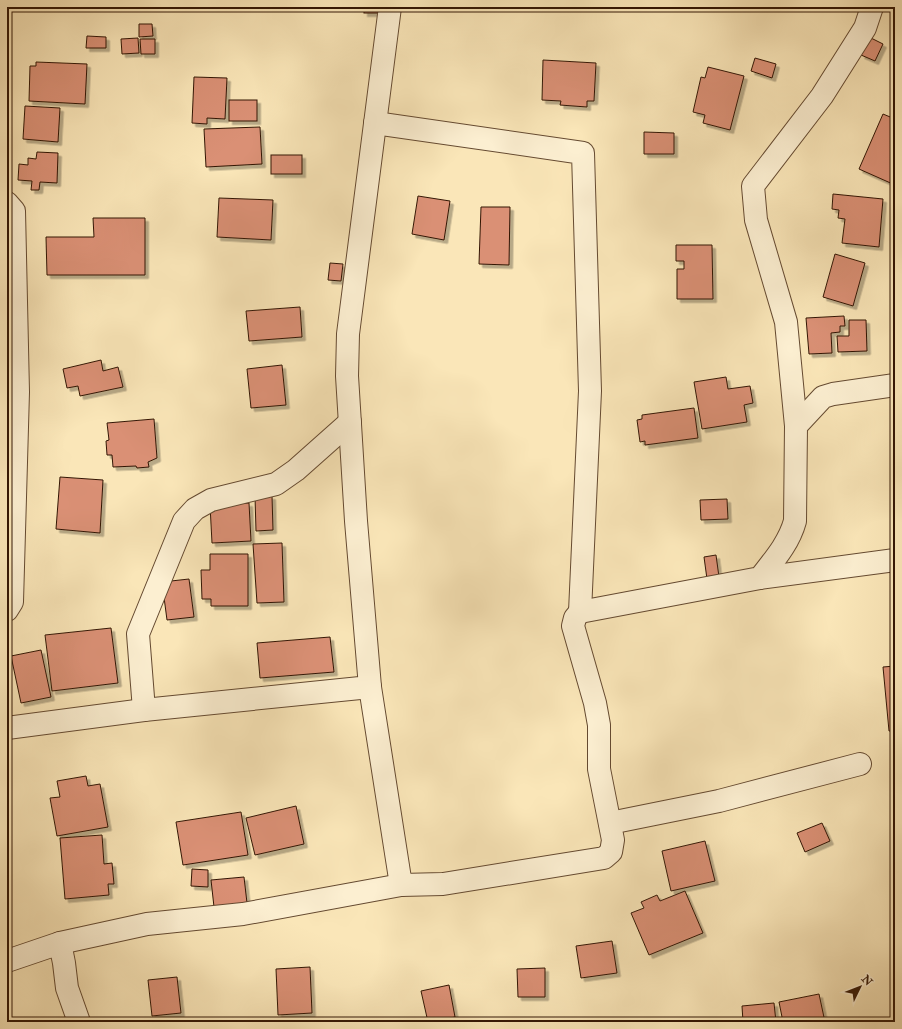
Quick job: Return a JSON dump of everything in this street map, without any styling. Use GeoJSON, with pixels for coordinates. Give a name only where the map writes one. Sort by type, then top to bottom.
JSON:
{"type":"FeatureCollection","features":[{"type":"Feature","properties":{"kind":"street"},"geometry":{"type":"LineString","coordinates":[[390,7],[348,334],[347,376],[370,686],[401,885]]}},
{"type":"Feature","properties":{"kind":"street"},"geometry":{"type":"LineString","coordinates":[[760,578],[787,543],[795,520],[796,426],[786,322],[756,220],[753,186],[822,96],[865,28],[872,7]]}},
{"type":"Feature","properties":{"kind":"street"},"geometry":{"type":"LineString","coordinates":[[7,962],[60,943],[147,924],[243,914],[401,885],[443,884],[604,858],[611,852],[613,840],[599,769],[599,725],[595,704],[573,626],[575,618],[580,612],[590,391],[583,153],[375,123]]}},
{"type":"Feature","properties":{"kind":"street"},"geometry":{"type":"LineString","coordinates":[[7,203],[14,211],[12,602],[7,610]]}},
{"type":"Feature","properties":{"kind":"street"},"geometry":{"type":"LineString","coordinates":[[796,426],[823,398],[833,394],[895,385]]}},
{"type":"Feature","properties":{"kind":"street"},"geometry":{"type":"LineString","coordinates":[[144,710],[138,634],[184,520],[195,509],[210,500],[276,484],[296,470],[350,422]]}},
{"type":"Feature","properties":{"kind":"street"},"geometry":{"type":"LineString","coordinates":[[580,612],[760,578],[895,560]]}},
{"type":"Feature","properties":{"kind":"street"},"geometry":{"type":"LineString","coordinates":[[7,728],[144,710],[370,686]]}},
{"type":"Feature","properties":{"kind":"street"},"geometry":{"type":"LineString","coordinates":[[610,822],[719,801],[860,764]]}},
{"type":"Feature","properties":{"kind":"street"},"geometry":{"type":"LineString","coordinates":[[60,943],[67,988],[80,1022]]}},
{"type":"Feature","properties":{"kind":"building"},"geometry":{"type":"Polygon","coordinates":[[[364,7],[387,7],[387,13],[364,13],[364,7]]]}},
{"type":"Feature","properties":{"kind":"building"},"geometry":{"type":"Polygon","coordinates":[[[139,24],[152,24],[153,36],[139,37],[139,24]]]}},
{"type":"Feature","properties":{"kind":"building"},"geometry":{"type":"Polygon","coordinates":[[[87,36],[106,37],[106,48],[86,48],[87,36]]]}},
{"type":"Feature","properties":{"kind":"building"},"geometry":{"type":"Polygon","coordinates":[[[869,37],[883,44],[875,61],[861,55],[869,37]]]}},
{"type":"Feature","properties":{"kind":"building"},"geometry":{"type":"Polygon","coordinates":[[[138,38],[139,53],[122,54],[121,39],[138,38]]]}},
{"type":"Feature","properties":{"kind":"building"},"geometry":{"type":"Polygon","coordinates":[[[140,39],[155,39],[155,54],[141,54],[140,39]]]}},
{"type":"Feature","properties":{"kind":"building"},"geometry":{"type":"Polygon","coordinates":[[[755,58],[776,64],[772,78],[751,71],[755,58]]]}},
{"type":"Feature","properties":{"kind":"building"},"geometry":{"type":"Polygon","coordinates":[[[543,60],[596,63],[594,101],[587,101],[587,107],[560,105],[561,101],[542,100],[543,60]]]}},
{"type":"Feature","properties":{"kind":"building"},"geometry":{"type":"Polygon","coordinates":[[[36,62],[87,64],[85,104],[29,101],[30,66],[36,66],[36,62]]]}},
{"type":"Feature","properties":{"kind":"building"},"geometry":{"type":"Polygon","coordinates":[[[708,67],[744,76],[730,130],[703,123],[705,115],[693,112],[701,77],[705,78],[708,67]]]}},
{"type":"Feature","properties":{"kind":"building"},"geometry":{"type":"Polygon","coordinates":[[[194,77],[227,78],[225,119],[207,118],[207,124],[192,123],[194,77]]]}},
{"type":"Feature","properties":{"kind":"building"},"geometry":{"type":"Polygon","coordinates":[[[229,100],[257,100],[257,121],[229,121],[229,100]]]}},
{"type":"Feature","properties":{"kind":"building"},"geometry":{"type":"Polygon","coordinates":[[[25,106],[60,108],[58,142],[23,139],[25,106]]]}},
{"type":"Feature","properties":{"kind":"building"},"geometry":{"type":"Polygon","coordinates":[[[883,114],[895,119],[895,185],[859,169],[883,114]]]}},
{"type":"Feature","properties":{"kind":"building"},"geometry":{"type":"Polygon","coordinates":[[[260,127],[262,164],[206,167],[204,129],[260,127]]]}},
{"type":"Feature","properties":{"kind":"building"},"geometry":{"type":"Polygon","coordinates":[[[644,132],[674,133],[674,154],[644,154],[644,132]]]}},
{"type":"Feature","properties":{"kind":"building"},"geometry":{"type":"Polygon","coordinates":[[[37,152],[58,153],[57,183],[40,182],[39,190],[31,190],[32,181],[18,180],[19,164],[28,165],[28,158],[36,159],[37,152]]]}},
{"type":"Feature","properties":{"kind":"building"},"geometry":{"type":"Polygon","coordinates":[[[271,155],[302,155],[302,174],[271,174],[271,155]]]}},
{"type":"Feature","properties":{"kind":"building"},"geometry":{"type":"Polygon","coordinates":[[[833,194],[883,199],[879,247],[842,243],[845,219],[838,218],[839,210],[832,209],[833,194]]]}},
{"type":"Feature","properties":{"kind":"building"},"geometry":{"type":"Polygon","coordinates":[[[418,196],[450,201],[444,240],[412,234],[418,196]]]}},
{"type":"Feature","properties":{"kind":"building"},"geometry":{"type":"Polygon","coordinates":[[[219,198],[273,200],[271,240],[217,237],[219,198]]]}},
{"type":"Feature","properties":{"kind":"building"},"geometry":{"type":"Polygon","coordinates":[[[895,203],[895,235],[893,235],[895,203]]]}},
{"type":"Feature","properties":{"kind":"building"},"geometry":{"type":"Polygon","coordinates":[[[481,207],[510,207],[509,265],[479,264],[481,207]]]}},
{"type":"Feature","properties":{"kind":"building"},"geometry":{"type":"Polygon","coordinates":[[[93,218],[145,218],[145,275],[47,275],[46,237],[94,237],[93,218]]]}},
{"type":"Feature","properties":{"kind":"building"},"geometry":{"type":"Polygon","coordinates":[[[676,245],[712,245],[713,299],[677,299],[677,269],[684,269],[684,261],[676,261],[676,245]]]}},
{"type":"Feature","properties":{"kind":"building"},"geometry":{"type":"Polygon","coordinates":[[[835,254],[865,263],[853,306],[823,297],[835,254]]]}},
{"type":"Feature","properties":{"kind":"building"},"geometry":{"type":"Polygon","coordinates":[[[330,263],[343,264],[341,281],[328,280],[330,263]]]}},
{"type":"Feature","properties":{"kind":"building"},"geometry":{"type":"Polygon","coordinates":[[[300,307],[302,337],[249,341],[246,311],[300,307]]]}},
{"type":"Feature","properties":{"kind":"building"},"geometry":{"type":"Polygon","coordinates":[[[844,316],[845,326],[840,326],[840,332],[831,333],[832,353],[809,354],[806,318],[844,316]]]}},
{"type":"Feature","properties":{"kind":"building"},"geometry":{"type":"Polygon","coordinates":[[[849,320],[866,320],[867,351],[838,352],[837,336],[849,336],[849,320]]]}},
{"type":"Feature","properties":{"kind":"building"},"geometry":{"type":"Polygon","coordinates":[[[101,360],[103,371],[118,367],[123,387],[80,396],[78,386],[67,388],[63,369],[101,360]]]}},
{"type":"Feature","properties":{"kind":"building"},"geometry":{"type":"Polygon","coordinates":[[[282,365],[286,405],[251,408],[247,369],[282,365]]]}},
{"type":"Feature","properties":{"kind":"building"},"geometry":{"type":"Polygon","coordinates":[[[726,377],[728,389],[750,386],[753,403],[744,405],[747,422],[702,429],[694,382],[726,377]]]}},
{"type":"Feature","properties":{"kind":"building"},"geometry":{"type":"Polygon","coordinates":[[[694,408],[698,438],[645,445],[645,441],[640,442],[637,420],[642,419],[642,415],[694,408]]]}},
{"type":"Feature","properties":{"kind":"building"},"geometry":{"type":"Polygon","coordinates":[[[154,419],[157,458],[148,462],[149,467],[113,467],[112,455],[107,455],[106,441],[109,440],[107,423],[154,419]]]}},
{"type":"Feature","properties":{"kind":"building"},"geometry":{"type":"Polygon","coordinates":[[[60,477],[103,480],[100,533],[56,529],[60,477]]]}},
{"type":"Feature","properties":{"kind":"building"},"geometry":{"type":"Polygon","coordinates":[[[255,496],[272,496],[273,530],[256,531],[255,496]]]}},
{"type":"Feature","properties":{"kind":"building"},"geometry":{"type":"Polygon","coordinates":[[[727,499],[728,519],[701,520],[700,500],[727,499]]]}},
{"type":"Feature","properties":{"kind":"building"},"geometry":{"type":"Polygon","coordinates":[[[249,503],[251,541],[212,543],[210,505],[249,503]]]}},
{"type":"Feature","properties":{"kind":"building"},"geometry":{"type":"Polygon","coordinates":[[[282,543],[284,602],[257,603],[253,544],[282,543]]]}},
{"type":"Feature","properties":{"kind":"building"},"geometry":{"type":"Polygon","coordinates":[[[210,554],[248,554],[248,606],[211,606],[211,599],[202,599],[201,570],[210,570],[210,554]]]}},
{"type":"Feature","properties":{"kind":"building"},"geometry":{"type":"Polygon","coordinates":[[[716,555],[719,577],[707,579],[704,557],[716,555]]]}},
{"type":"Feature","properties":{"kind":"building"},"geometry":{"type":"Polygon","coordinates":[[[189,579],[194,617],[167,620],[162,582],[189,579]]]}},
{"type":"Feature","properties":{"kind":"building"},"geometry":{"type":"Polygon","coordinates":[[[111,628],[118,683],[52,691],[45,635],[111,628]]]}},
{"type":"Feature","properties":{"kind":"building"},"geometry":{"type":"Polygon","coordinates":[[[330,637],[334,672],[260,678],[257,643],[330,637]]]}},
{"type":"Feature","properties":{"kind":"building"},"geometry":{"type":"Polygon","coordinates":[[[41,650],[51,697],[21,703],[11,656],[41,650]]]}},
{"type":"Feature","properties":{"kind":"building"},"geometry":{"type":"Polygon","coordinates":[[[895,666],[895,731],[889,731],[883,667],[895,666]]]}},
{"type":"Feature","properties":{"kind":"building"},"geometry":{"type":"Polygon","coordinates":[[[86,776],[88,786],[100,784],[108,827],[57,836],[50,798],[60,797],[57,781],[86,776]]]}},
{"type":"Feature","properties":{"kind":"building"},"geometry":{"type":"Polygon","coordinates":[[[296,806],[304,844],[255,855],[246,818],[296,806]]]}},
{"type":"Feature","properties":{"kind":"building"},"geometry":{"type":"Polygon","coordinates":[[[241,812],[248,855],[183,865],[176,822],[241,812]]]}},
{"type":"Feature","properties":{"kind":"building"},"geometry":{"type":"Polygon","coordinates":[[[822,823],[830,841],[805,852],[797,833],[822,823]]]}},
{"type":"Feature","properties":{"kind":"building"},"geometry":{"type":"Polygon","coordinates":[[[102,835],[104,864],[112,863],[114,884],[108,884],[109,895],[65,899],[60,838],[102,835]]]}},
{"type":"Feature","properties":{"kind":"building"},"geometry":{"type":"Polygon","coordinates":[[[705,841],[715,881],[671,891],[662,851],[705,841]]]}},
{"type":"Feature","properties":{"kind":"building"},"geometry":{"type":"Polygon","coordinates":[[[192,869],[208,870],[208,887],[191,886],[192,869]]]}},
{"type":"Feature","properties":{"kind":"building"},"geometry":{"type":"Polygon","coordinates":[[[244,877],[247,903],[214,907],[211,880],[244,877]]]}},
{"type":"Feature","properties":{"kind":"building"},"geometry":{"type":"Polygon","coordinates":[[[685,891],[703,933],[649,955],[631,913],[644,908],[641,902],[657,895],[660,901],[685,891]]]}},
{"type":"Feature","properties":{"kind":"building"},"geometry":{"type":"Polygon","coordinates":[[[612,941],[617,973],[581,978],[576,946],[612,941]]]}},
{"type":"Feature","properties":{"kind":"building"},"geometry":{"type":"Polygon","coordinates":[[[310,967],[312,1013],[278,1015],[276,969],[310,967]]]}},
{"type":"Feature","properties":{"kind":"building"},"geometry":{"type":"Polygon","coordinates":[[[545,968],[545,997],[518,997],[517,969],[545,968]]]}},
{"type":"Feature","properties":{"kind":"building"},"geometry":{"type":"Polygon","coordinates":[[[177,977],[181,1013],[152,1016],[148,980],[177,977]]]}},
{"type":"Feature","properties":{"kind":"building"},"geometry":{"type":"Polygon","coordinates":[[[449,985],[455,1017],[428,1022],[421,991],[449,985]]]}},
{"type":"Feature","properties":{"kind":"building"},"geometry":{"type":"Polygon","coordinates":[[[819,994],[825,1022],[783,1022],[779,1002],[819,994]]]}},
{"type":"Feature","properties":{"kind":"building"},"geometry":{"type":"Polygon","coordinates":[[[774,1003],[776,1022],[743,1022],[742,1006],[774,1003]]]}}]}
